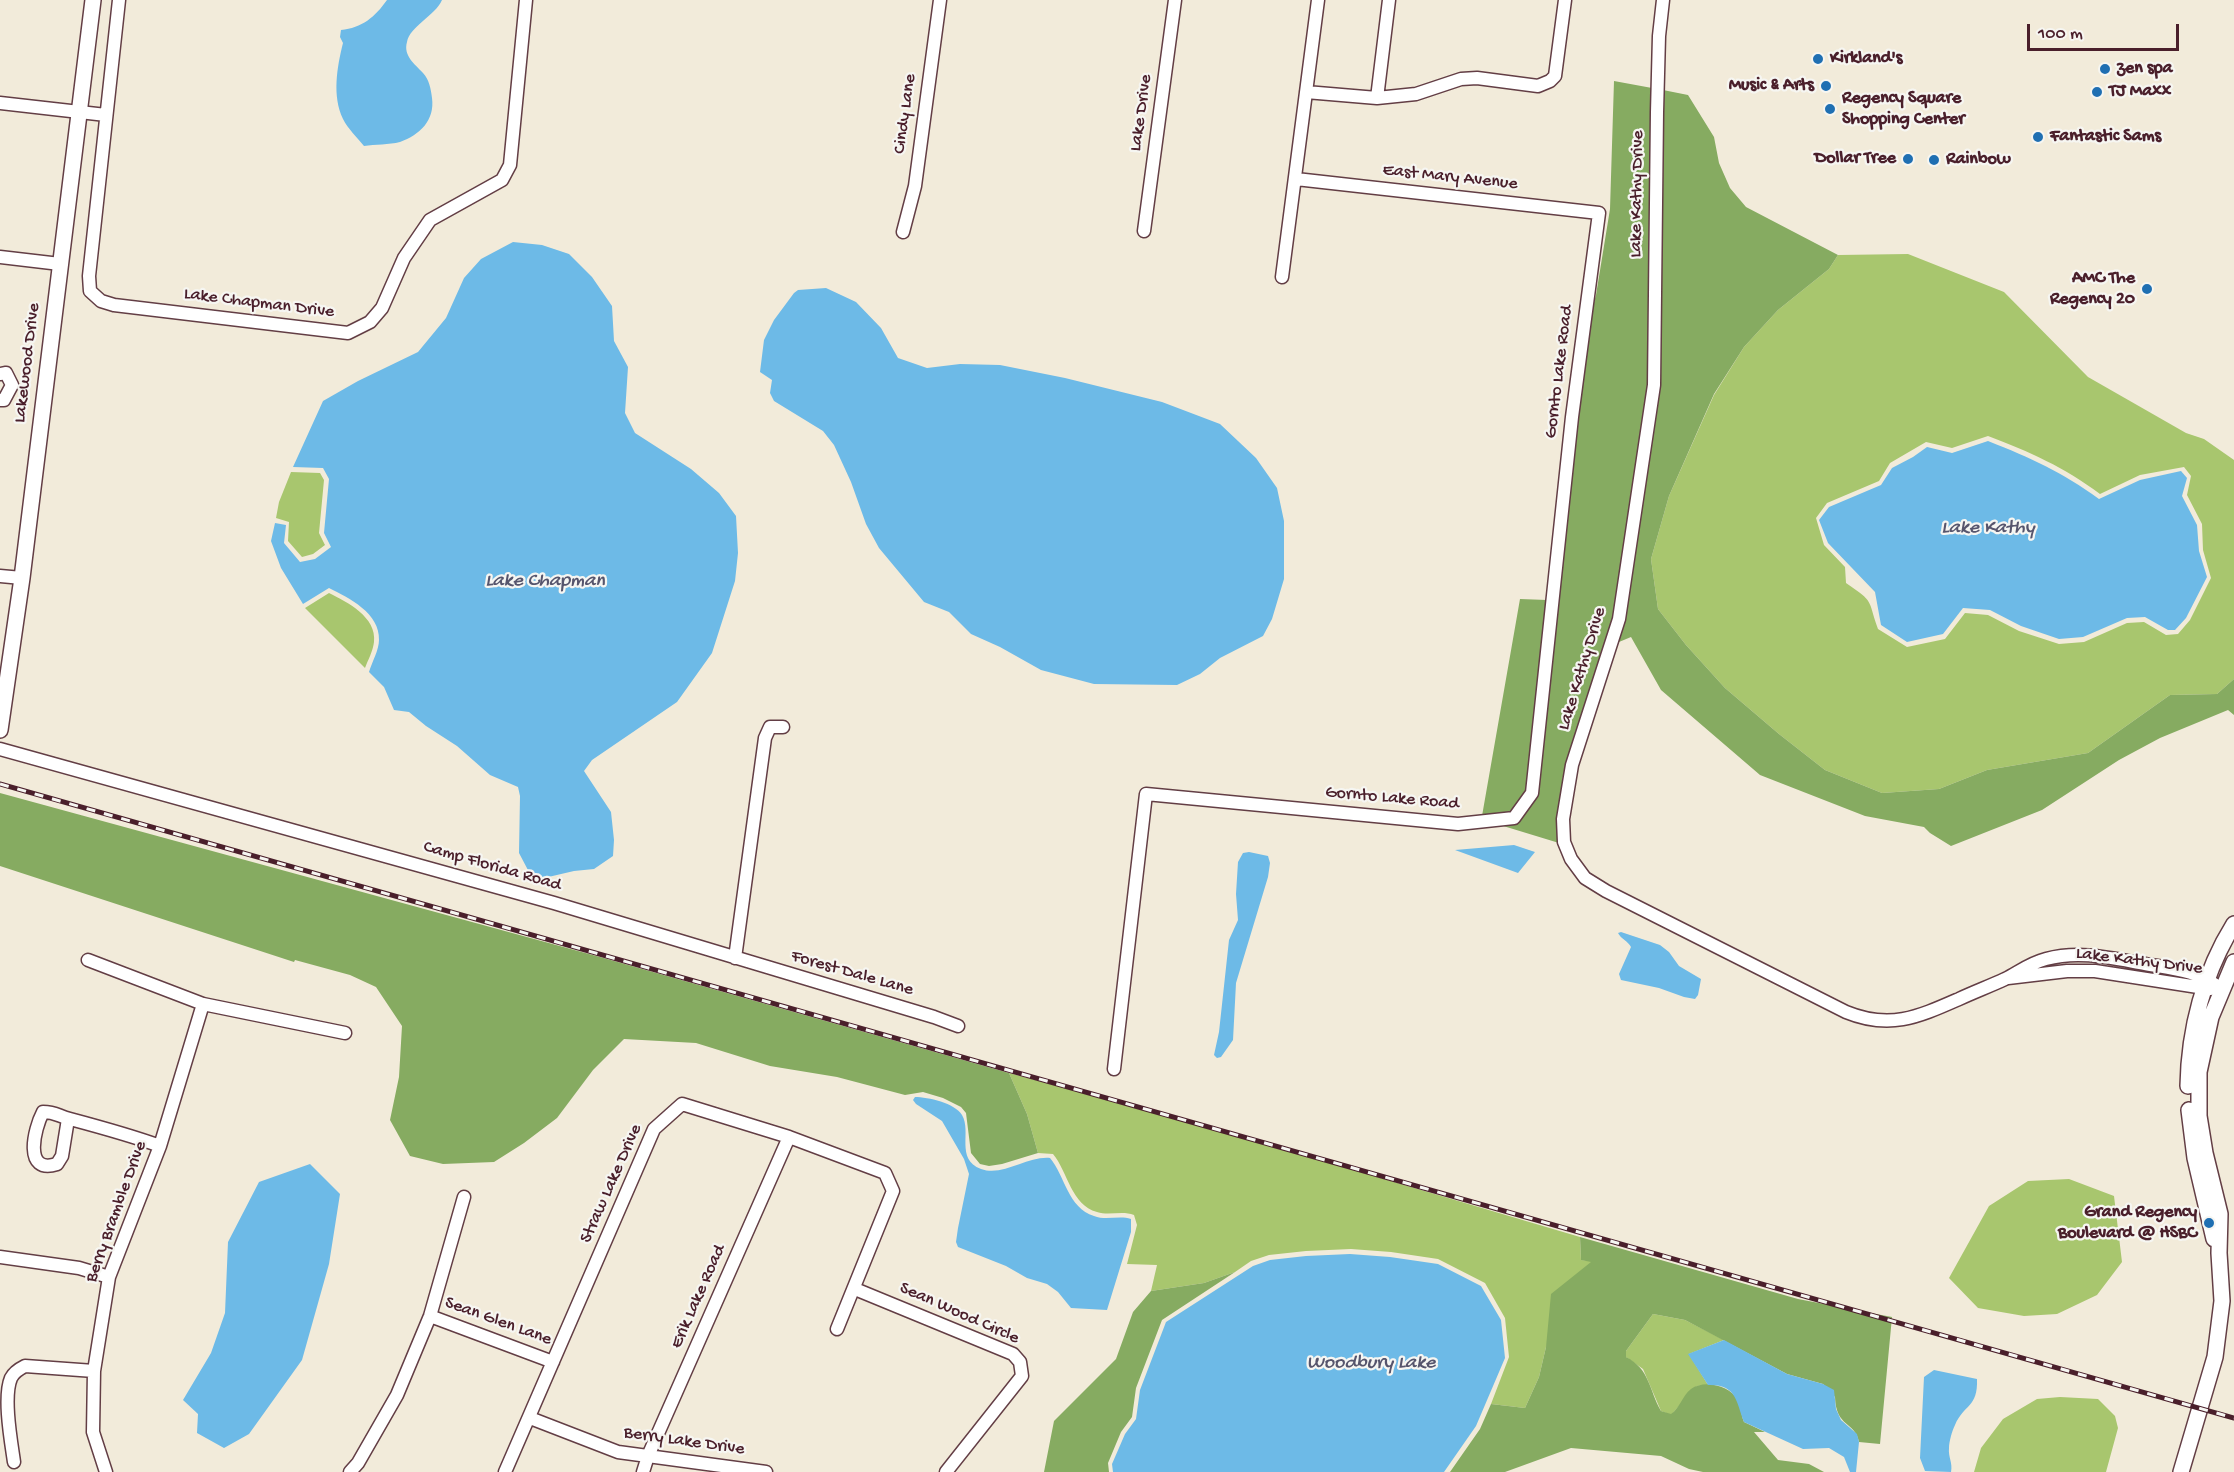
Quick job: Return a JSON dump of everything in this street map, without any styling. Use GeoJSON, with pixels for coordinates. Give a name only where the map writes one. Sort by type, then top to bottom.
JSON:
{"type":"FeatureCollection","features":[{"type":"Feature","properties":{"kind":"street","name":"Lakewood Drive"},"geometry":{"type":"LineString","coordinates":[[0,730],[22,578],[93,0]]}},
{"type":"Feature","properties":{"kind":"street","name":"Lake Chapman Drive"},"geometry":{"type":"LineString","coordinates":[[119,0],[89,276],[90,291],[100,301],[114,305],[348,333],[370,322],[382,308],[404,258],[430,220],[502,180],[510,165],[526,0]]}},
{"type":"Feature","properties":{"kind":"street","name":"Cindy Lane"},"geometry":{"type":"LineString","coordinates":[[903,232],[915,186],[940,0]]}},
{"type":"Feature","properties":{"kind":"street","name":"Lake Drive"},"geometry":{"type":"LineString","coordinates":[[1144,231],[1175,0]]}},
{"type":"Feature","properties":{"kind":"street"},"geometry":{"type":"LineString","coordinates":[[1282,277],[1318,0]]}},
{"type":"Feature","properties":{"kind":"street"},"geometry":{"type":"LineString","coordinates":[[1377,98],[1389,0]]}},
{"type":"Feature","properties":{"kind":"street"},"geometry":{"type":"LineString","coordinates":[[1306,92],[1377,98],[1416,94],[1461,79],[1477,78],[1538,86],[1555,76],[1565,0]]}},
{"type":"Feature","properties":{"kind":"street","name":"Lake Kathy Drive"},"geometry":{"type":"LineString","coordinates":[[1663,0],[1659,36],[1654,385],[1619,619],[1568,778],[1563,827],[1566,850],[1585,878],[1600,888],[1860,1018],[1882,1022],[1911,1019],[2007,978],[2054,972],[2087,971],[2206,984],[2221,989]]}},
{"type":"Feature","properties":{"kind":"street"},"geometry":{"type":"LineString","coordinates":[[0,103],[106,115]]}},
{"type":"Feature","properties":{"kind":"street","name":"East Mary Avenue"},"geometry":{"type":"LineString","coordinates":[[1296,179],[1599,213]]}},
{"type":"Feature","properties":{"kind":"street","name":"Gornto Lake Road"},"geometry":{"type":"LineString","coordinates":[[1114,1069],[1146,794],[1458,824],[1514,818],[1532,793],[1572,417],[1599,213]]}},
{"type":"Feature","properties":{"kind":"street"},"geometry":{"type":"LineString","coordinates":[[0,257],[60,264]]}},
{"type":"Feature","properties":{"kind":"street"},"geometry":{"type":"LineString","coordinates":[[0,374],[6,374],[12,385],[4,400],[0,399]]}},
{"type":"Feature","properties":{"kind":"street"},"geometry":{"type":"LineString","coordinates":[[0,576],[22,578]]}},
{"type":"Feature","properties":{"kind":"street"},"geometry":{"type":"LineString","coordinates":[[735,958],[765,738],[771,727],[783,727]]}},
{"type":"Feature","properties":{"kind":"street","name":"Camp Florida Road"},"geometry":{"type":"LineString","coordinates":[[0,749],[554,903],[735,958]]}},
{"type":"Feature","properties":{"kind":"street"},"geometry":{"type":"LineString","coordinates":[[2219,1253],[2195,1158],[2188,1106],[2191,1049],[2206,984],[2220,948],[2234,924]]}},
{"type":"Feature","properties":{"kind":"street","name":"Forest Dale Lane"},"geometry":{"type":"LineString","coordinates":[[735,958],[958,1026]]}},
{"type":"Feature","properties":{"kind":"street"},"geometry":{"type":"LineString","coordinates":[[88,960],[203,1004],[345,1033]]}},
{"type":"Feature","properties":{"kind":"street"},"geometry":{"type":"LineString","coordinates":[[2181,1472],[2215,1357],[2222,1300],[2219,1253],[2220,1214],[2205,1153],[2198,1092],[2202,1051],[2211,1017],[2234,962]]}},
{"type":"Feature","properties":{"kind":"street","name":"Berry Bramble Drive"},"geometry":{"type":"LineString","coordinates":[[106,1472],[93,1432],[94,1371],[109,1277],[160,1146],[203,1004]]}},
{"type":"Feature","properties":{"kind":"street","name":"Straw Lake Drive"},"geometry":{"type":"LineString","coordinates":[[505,1472],[654,1129],[682,1104],[789,1137],[885,1173],[893,1191],[837,1329]]}},
{"type":"Feature","properties":{"kind":"street"},"geometry":{"type":"LineString","coordinates":[[68,1119],[113,1130],[160,1146]]}},
{"type":"Feature","properties":{"kind":"street","name":"Erik Lake Road"},"geometry":{"type":"LineString","coordinates":[[643,1472],[648,1456],[789,1137]]}},
{"type":"Feature","properties":{"kind":"street"},"geometry":{"type":"LineString","coordinates":[[350,1472],[358,1463],[397,1395],[430,1316],[464,1197]]}},
{"type":"Feature","properties":{"kind":"street"},"geometry":{"type":"LineString","coordinates":[[0,1257],[79,1268],[109,1277]]}},
{"type":"Feature","properties":{"kind":"street","name":"Sean Wood Circle"},"geometry":{"type":"LineString","coordinates":[[855,1288],[1013,1354],[1020,1362],[1022,1376],[946,1472]]}},
{"type":"Feature","properties":{"kind":"street","name":"Sean Glen Lane"},"geometry":{"type":"LineString","coordinates":[[430,1316],[553,1362]]}},
{"type":"Feature","properties":{"kind":"street"},"geometry":{"type":"LineString","coordinates":[[14,1462],[7,1418],[10,1379],[15,1372],[25,1366],[94,1371]]}},
{"type":"Feature","properties":{"kind":"street","name":"Berry Lake Drive"},"geometry":{"type":"LineString","coordinates":[[530,1418],[618,1452],[760,1471]]}},
{"type":"Feature","properties":{"kind":"green space"},"geometry":{"type":"Polygon","coordinates":[[[1614,81],[1652,88],[1649,385],[1614,618],[1563,776],[1558,819],[1559,843],[1500,825],[1536,796],[1577,417],[1592,309],[1610,209],[1614,81]]]}},
{"type":"Feature","properties":{"kind":"green space"},"geometry":{"type":"Polygon","coordinates":[[[1663,90],[1688,95],[1714,137],[1719,163],[1730,188],[1746,207],[1838,255],[1829,269],[1778,310],[1744,347],[1714,394],[1669,496],[1651,559],[1658,609],[1686,645],[1725,688],[1825,770],[1882,793],[1939,789],[1987,770],[2088,753],[2170,695],[2217,694],[2234,679],[2234,715],[2228,710],[2160,738],[2119,760],[2042,810],[1951,846],[1924,827],[1865,816],[1760,775],[1661,690],[1631,637],[1619,642],[1629,597],[1659,385],[1663,90]]]}},
{"type":"Feature","properties":{"kind":"green space"},"geometry":{"type":"Polygon","coordinates":[[[1908,254],[2004,292],[2088,377],[2186,433],[2204,439],[2234,460],[2234,679],[2217,694],[2170,695],[2088,753],[1987,770],[1939,789],[1882,793],[1825,770],[1725,688],[1686,645],[1658,609],[1651,559],[1669,496],[1714,395],[1744,347],[1778,310],[1829,269],[1838,255],[1908,254]],[[1988,436],[1952,448],[1926,442],[1890,463],[1879,481],[1827,503],[1816,518],[1824,545],[1845,567],[1846,583],[1869,602],[1878,629],[1907,647],[1945,639],[1965,613],[1988,615],[2019,631],[2059,644],[2084,642],[2127,623],[2144,622],[2166,635],[2178,634],[2190,620],[2211,578],[2203,550],[2202,524],[2187,495],[2191,476],[2184,467],[2140,475],[2100,494],[2060,468],[1988,436]]]}},
{"type":"Feature","properties":{"kind":"green space"},"geometry":{"type":"Polygon","coordinates":[[[291,472],[320,473],[324,480],[319,533],[325,545],[313,554],[302,557],[288,541],[289,522],[276,518],[279,502],[291,472]]]}},
{"type":"Feature","properties":{"kind":"green space"},"geometry":{"type":"Polygon","coordinates":[[[329,593],[359,612],[371,625],[374,642],[365,668],[305,608],[329,593]]]}},
{"type":"Feature","properties":{"kind":"green space"},"geometry":{"type":"Polygon","coordinates":[[[1520,599],[1547,600],[1527,790],[1511,812],[1482,816],[1520,599]]]}},
{"type":"Feature","properties":{"kind":"green space"},"geometry":{"type":"Polygon","coordinates":[[[0,793],[600,957],[1009,1073],[1027,1114],[1038,1153],[1002,1164],[989,1166],[980,1164],[971,1153],[966,1113],[961,1107],[943,1098],[923,1092],[905,1095],[837,1077],[770,1066],[696,1043],[624,1039],[593,1070],[557,1118],[494,1162],[443,1164],[410,1156],[390,1120],[399,1077],[402,1026],[376,987],[350,975],[295,960],[294,962],[0,866],[0,793]]]}},
{"type":"Feature","properties":{"kind":"green space"},"geometry":{"type":"Polygon","coordinates":[[[1009,1073],[1178,1118],[1580,1237],[1581,1260],[1592,1261],[1546,1347],[1539,1377],[1525,1408],[1491,1404],[1509,1357],[1505,1318],[1485,1283],[1438,1259],[1351,1249],[1269,1255],[1251,1261],[1235,1272],[1204,1283],[1151,1291],[1157,1265],[1127,1264],[1137,1225],[1134,1215],[1097,1212],[1081,1203],[1053,1154],[1038,1153],[1027,1114],[1009,1073]]]}},
{"type":"Feature","properties":{"kind":"green space"},"geometry":{"type":"Polygon","coordinates":[[[2069,1179],[2114,1196],[2122,1262],[2097,1295],[2057,1314],[2024,1316],[1978,1308],[1949,1278],[1989,1206],[2028,1181],[2069,1179]]]}},
{"type":"Feature","properties":{"kind":"green space"},"geometry":{"type":"Polygon","coordinates":[[[1580,1237],[1798,1299],[1892,1317],[1880,1444],[1859,1442],[1854,1430],[1839,1414],[1835,1397],[1823,1384],[1787,1374],[1685,1320],[1653,1314],[1626,1351],[1626,1357],[1634,1362],[1644,1374],[1661,1411],[1671,1414],[1688,1392],[1697,1386],[1710,1384],[1723,1388],[1738,1400],[1744,1422],[1765,1432],[1754,1432],[1778,1460],[1809,1464],[1824,1472],[1703,1472],[1689,1469],[1661,1456],[1571,1448],[1505,1472],[1450,1472],[1480,1429],[1491,1404],[1525,1408],[1539,1377],[1546,1347],[1551,1294],[1591,1262],[1581,1260],[1580,1237]]]}},
{"type":"Feature","properties":{"kind":"green space"},"geometry":{"type":"Polygon","coordinates":[[[1235,1272],[1162,1320],[1136,1388],[1132,1417],[1121,1432],[1108,1463],[1109,1472],[1044,1472],[1054,1421],[1116,1359],[1133,1312],[1151,1291],[1204,1283],[1235,1272]]]}},
{"type":"Feature","properties":{"kind":"green space"},"geometry":{"type":"Polygon","coordinates":[[[1653,1314],[1685,1320],[1724,1340],[1689,1354],[1708,1385],[1697,1386],[1671,1415],[1661,1411],[1643,1369],[1626,1357],[1626,1351],[1653,1314]]]}},
{"type":"Feature","properties":{"kind":"green space"},"geometry":{"type":"Polygon","coordinates":[[[2060,1397],[2098,1399],[2115,1416],[2118,1428],[2106,1472],[1974,1472],[1981,1448],[2003,1419],[2037,1399],[2060,1397]]]}},
{"type":"Feature","properties":{"kind":"water"},"geometry":{"type":"Polygon","coordinates":[[[387,0],[442,0],[439,6],[409,36],[406,47],[410,59],[428,81],[431,91],[431,113],[425,126],[407,139],[396,143],[364,146],[345,123],[338,101],[337,72],[343,43],[340,37],[341,30],[367,21],[387,0]]]}},
{"type":"Feature","properties":{"kind":"water","name":"Lake Chapman"},"geometry":{"type":"Polygon","coordinates":[[[513,242],[542,245],[569,254],[592,277],[612,306],[614,341],[628,367],[625,413],[635,433],[691,469],[719,493],[736,516],[738,553],[735,581],[712,653],[677,702],[592,760],[584,771],[611,812],[613,856],[594,869],[544,878],[529,872],[519,853],[520,796],[518,787],[490,775],[457,746],[409,712],[394,710],[384,687],[369,672],[379,640],[378,630],[369,614],[329,588],[303,604],[281,568],[271,541],[275,523],[286,525],[284,543],[300,562],[315,559],[331,547],[324,533],[329,479],[323,468],[293,467],[323,401],[418,352],[446,318],[464,278],[481,259],[513,242]]]}},
{"type":"Feature","properties":{"kind":"water"},"geometry":{"type":"Polygon","coordinates":[[[826,288],[856,302],[881,328],[898,358],[927,368],[960,364],[1000,365],[1065,378],[1162,402],[1220,424],[1256,458],[1277,488],[1284,521],[1284,579],[1272,619],[1263,636],[1220,658],[1200,674],[1177,685],[1094,684],[1041,670],[971,634],[949,612],[924,602],[879,548],[866,524],[851,482],[834,445],[823,431],[774,401],[770,393],[772,380],[760,372],[764,340],[774,320],[794,293],[798,290],[826,288]]]}},
{"type":"Feature","properties":{"kind":"water","name":"Lake Kathy"},"geometry":{"type":"Polygon","coordinates":[[[1988,441],[2046,466],[2099,499],[2140,480],[2181,471],[2187,478],[2182,496],[2197,525],[2199,551],[2207,577],[2186,618],[2175,630],[2168,630],[2145,617],[2127,618],[2083,637],[2059,639],[2021,626],[1990,610],[1963,608],[1943,634],[1907,642],[1881,625],[1875,592],[1828,543],[1819,520],[1829,507],[1881,485],[1892,468],[1927,447],[1952,453],[1988,441]]]}},
{"type":"Feature","properties":{"kind":"water"},"geometry":{"type":"Polygon","coordinates":[[[1514,845],[1535,852],[1518,873],[1455,850],[1514,845]]]}},
{"type":"Feature","properties":{"kind":"water"},"geometry":{"type":"Polygon","coordinates":[[[1243,853],[1268,856],[1270,863],[1268,877],[1236,983],[1233,1040],[1221,1057],[1217,1058],[1214,1055],[1219,1032],[1229,940],[1238,920],[1236,894],[1238,862],[1243,853]]]}},
{"type":"Feature","properties":{"kind":"water"},"geometry":{"type":"Polygon","coordinates":[[[1618,933],[1660,945],[1669,952],[1679,966],[1701,979],[1695,999],[1621,980],[1619,974],[1631,947],[1618,933]]]}},
{"type":"Feature","properties":{"kind":"water"},"geometry":{"type":"Polygon","coordinates":[[[915,1097],[941,1102],[959,1111],[965,1122],[966,1152],[973,1165],[989,1171],[1006,1169],[1041,1158],[1050,1158],[1073,1199],[1085,1212],[1099,1217],[1131,1219],[1131,1232],[1107,1310],[1071,1308],[1058,1292],[1047,1284],[1027,1278],[1006,1266],[958,1247],[956,1242],[958,1228],[969,1174],[964,1159],[942,1121],[916,1104],[913,1100],[915,1097]]]}},
{"type":"Feature","properties":{"kind":"water"},"geometry":{"type":"Polygon","coordinates":[[[310,1164],[340,1194],[329,1264],[302,1360],[249,1434],[224,1448],[197,1433],[198,1414],[183,1400],[211,1353],[225,1313],[228,1242],[259,1182],[310,1164]]]}},
{"type":"Feature","properties":{"kind":"water","name":"Woodbury Lake"},"geometry":{"type":"Polygon","coordinates":[[[1350,1254],[1438,1264],[1481,1286],[1501,1320],[1505,1358],[1476,1426],[1444,1472],[1113,1472],[1112,1464],[1125,1434],[1136,1419],[1140,1390],[1166,1322],[1253,1266],[1270,1260],[1350,1254]]]}},
{"type":"Feature","properties":{"kind":"water"},"geometry":{"type":"Polygon","coordinates":[[[1724,1340],[1787,1374],[1823,1384],[1834,1390],[1836,1409],[1841,1420],[1857,1434],[1859,1442],[1856,1472],[1850,1472],[1844,1457],[1829,1448],[1803,1449],[1744,1422],[1737,1401],[1730,1391],[1718,1385],[1708,1385],[1688,1354],[1724,1340]]]}},
{"type":"Feature","properties":{"kind":"water"},"geometry":{"type":"Polygon","coordinates":[[[1934,1370],[1977,1379],[1973,1401],[1959,1418],[1951,1436],[1949,1451],[1951,1472],[1925,1471],[1920,1458],[1924,1377],[1934,1370]]]}},
{"type":"Feature","properties":{"kind":"railway"},"geometry":{"type":"LineString","coordinates":[[0,784],[2234,1418]]}},
{"type":"Feature","properties":{"kind":"place","name":"Kirkland's"},"geometry":{"type":"Point","coordinates":[1818,59]}},
{"type":"Feature","properties":{"kind":"place","name":"zen spa"},"geometry":{"type":"Point","coordinates":[2105,69]}},
{"type":"Feature","properties":{"kind":"place","name":"Music & Arts"},"geometry":{"type":"Point","coordinates":[1826,86]}},
{"type":"Feature","properties":{"kind":"place","name":"TJ Maxx"},"geometry":{"type":"Point","coordinates":[2097,92]}},
{"type":"Feature","properties":{"kind":"place","name":"Regency Square Shopping Center"},"geometry":{"type":"Point","coordinates":[1830,109]}},
{"type":"Feature","properties":{"kind":"place","name":"Fantastic Sams"},"geometry":{"type":"Point","coordinates":[2038,137]}},
{"type":"Feature","properties":{"kind":"place","name":"Dollar Tree"},"geometry":{"type":"Point","coordinates":[1908,159]}},
{"type":"Feature","properties":{"kind":"place","name":"Rainbow"},"geometry":{"type":"Point","coordinates":[1934,160]}},
{"type":"Feature","properties":{"kind":"place","name":"AMC The Regency 20"},"geometry":{"type":"Point","coordinates":[2147,289]}},
{"type":"Feature","properties":{"kind":"place","name":"Grand Regency Boulevard @ HSBC"},"geometry":{"type":"Point","coordinates":[2209,1223]}}]}
